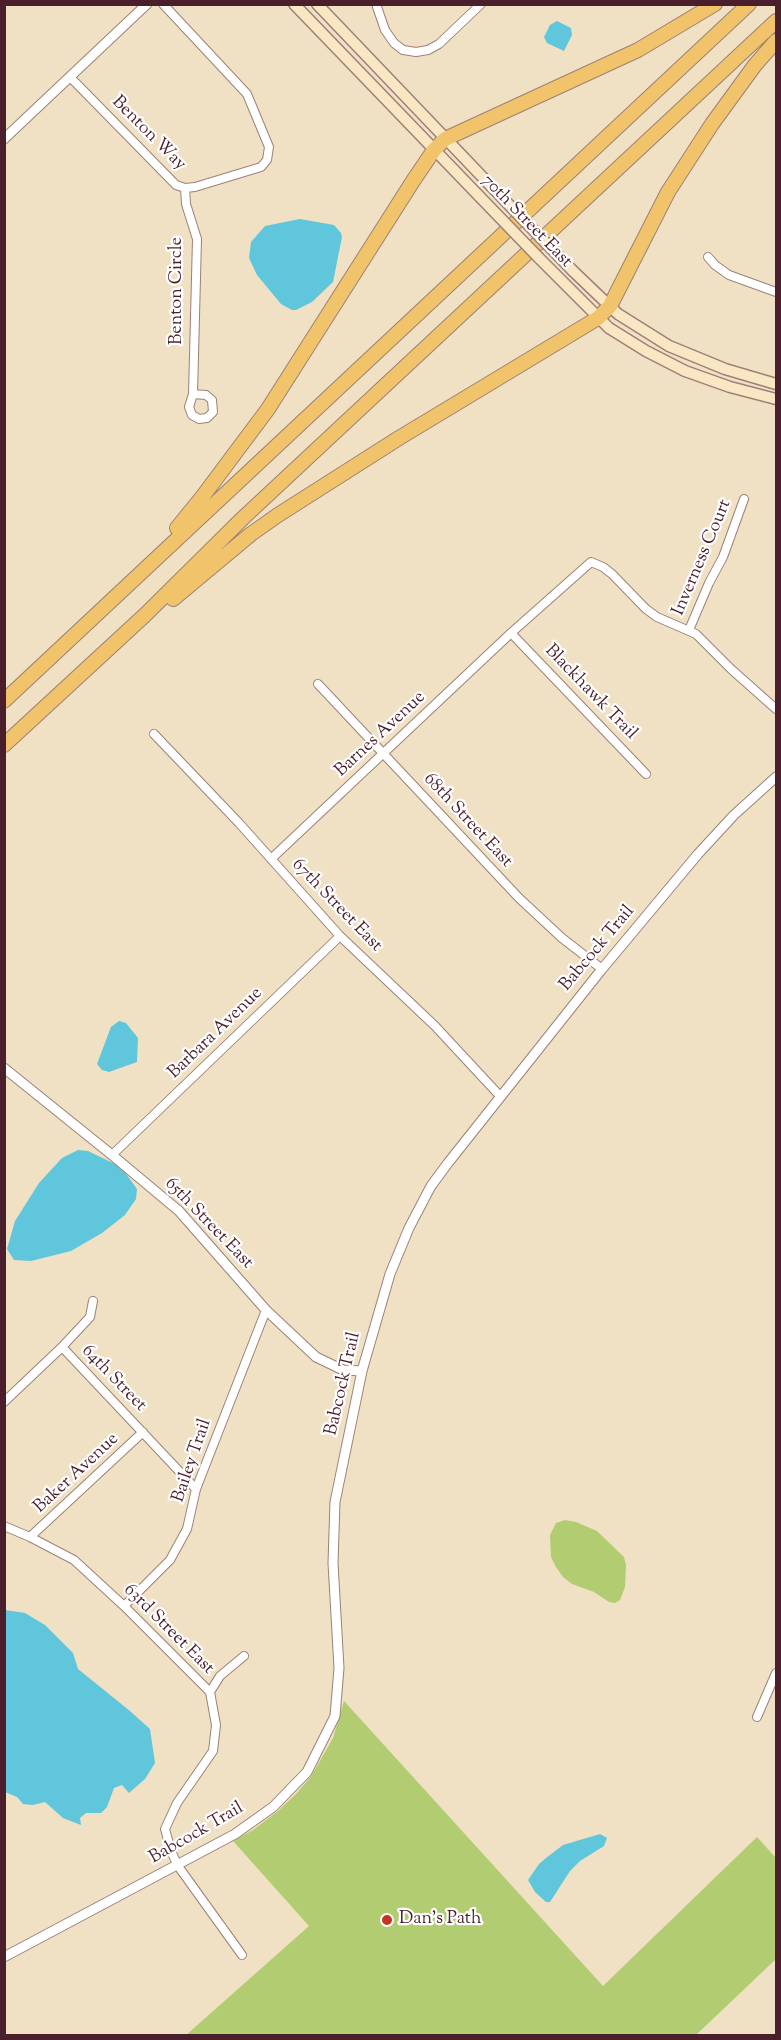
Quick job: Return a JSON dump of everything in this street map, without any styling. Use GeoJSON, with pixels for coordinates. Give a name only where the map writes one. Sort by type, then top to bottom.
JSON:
{"type":"FeatureCollection","features":[{"type":"Feature","properties":{"kind":"highway"},"geometry":{"type":"LineString","coordinates":[[143,569],[203,496],[268,409],[413,181],[434,150],[445,139],[629,54],[664,36],[715,4]]}},
{"type":"Feature","properties":{"kind":"highway"},"geometry":{"type":"LineString","coordinates":[[4,701],[749,4]]}},
{"type":"Feature","properties":{"kind":"highway"},"geometry":{"type":"LineString","coordinates":[[4,745],[145,615],[243,518],[777,21]]}},
{"type":"Feature","properties":{"kind":"highway"},"geometry":{"type":"LineString","coordinates":[[145,615],[162,607],[250,534],[303,498],[597,318],[610,306],[668,192],[733,94],[777,41]]}},
{"type":"Feature","properties":{"kind":"main road","name":"70th Street East"},"geometry":{"type":"LineString","coordinates":[[294,4],[562,283],[609,328],[685,371],[730,387],[777,399]]}},
{"type":"Feature","properties":{"kind":"main road","name":"70th Street East"},"geometry":{"type":"LineString","coordinates":[[317,4],[573,271],[610,306],[669,346],[725,369],[777,384]]}},
{"type":"Feature","properties":{"kind":"street"},"geometry":{"type":"LineString","coordinates":[[4,139],[147,4]]}},
{"type":"Feature","properties":{"kind":"street","name":"Benton Way"},"geometry":{"type":"LineString","coordinates":[[70,77],[171,181],[185,188],[258,169],[267,160],[269,147],[247,94],[163,4]]}},
{"type":"Feature","properties":{"kind":"street"},"geometry":{"type":"LineString","coordinates":[[376,4],[385,30],[394,43],[403,50],[416,52],[428,50],[439,44],[481,4]]}},
{"type":"Feature","properties":{"kind":"street","name":"Benton Circle"},"geometry":{"type":"LineString","coordinates":[[185,188],[186,204],[197,239],[193,394]]}},
{"type":"Feature","properties":{"kind":"street"},"geometry":{"type":"LineString","coordinates":[[708,257],[729,275],[777,292]]}},
{"type":"Feature","properties":{"kind":"street","name":"Inverness Court"},"geometry":{"type":"LineString","coordinates":[[689,630],[723,557],[744,499]]}},
{"type":"Feature","properties":{"kind":"street","name":"Barnes Avenue"},"geometry":{"type":"LineString","coordinates":[[271,859],[591,562],[612,574],[646,609],[657,617],[689,630]]}},
{"type":"Feature","properties":{"kind":"street"},"geometry":{"type":"LineString","coordinates":[[689,630],[705,641],[731,669],[777,709]]}},
{"type":"Feature","properties":{"kind":"street","name":"Blackhawk Trail"},"geometry":{"type":"LineString","coordinates":[[512,633],[646,774]]}},
{"type":"Feature","properties":{"kind":"street","name":"68th Street East"},"geometry":{"type":"LineString","coordinates":[[318,684],[519,898],[562,938],[602,969]]}},
{"type":"Feature","properties":{"kind":"street","name":"67th Street East"},"geometry":{"type":"LineString","coordinates":[[154,734],[340,936],[435,1026],[500,1096]]}},
{"type":"Feature","properties":{"kind":"street","name":"Babcock Trail"},"geometry":{"type":"LineString","coordinates":[[4,1957],[235,1834],[273,1807],[307,1772],[335,1716],[339,1668],[333,1563],[335,1502],[362,1371],[390,1274],[409,1228],[431,1186],[602,969],[734,815],[777,777]]}},
{"type":"Feature","properties":{"kind":"street","name":"Barbara Avenue"},"geometry":{"type":"LineString","coordinates":[[112,1155],[340,936]]}},
{"type":"Feature","properties":{"kind":"street","name":"65th Street East"},"geometry":{"type":"LineString","coordinates":[[4,1068],[179,1211],[266,1310],[316,1357],[343,1370],[362,1371]]}},
{"type":"Feature","properties":{"kind":"street"},"geometry":{"type":"LineString","coordinates":[[4,1402],[90,1317],[93,1301]]}},
{"type":"Feature","properties":{"kind":"street","name":"Bailey Trail"},"geometry":{"type":"LineString","coordinates":[[124,1606],[170,1560],[187,1530],[196,1489],[266,1310]]}},
{"type":"Feature","properties":{"kind":"street","name":"64th Street"},"geometry":{"type":"LineString","coordinates":[[62,1347],[196,1489]]}},
{"type":"Feature","properties":{"kind":"street","name":"Baker Avenue"},"geometry":{"type":"LineString","coordinates":[[30,1537],[143,1432]]}},
{"type":"Feature","properties":{"kind":"street","name":"63rd Street East"},"geometry":{"type":"LineString","coordinates":[[4,1526],[74,1560],[124,1606],[210,1692],[216,1725],[213,1751],[177,1803],[165,1829],[178,1866],[242,1955]]}},
{"type":"Feature","properties":{"kind":"street"},"geometry":{"type":"LineString","coordinates":[[210,1692],[220,1676],[244,1656]]}},
{"type":"Feature","properties":{"kind":"street"},"geometry":{"type":"LineString","coordinates":[[757,1717],[777,1673]]}},
{"type":"Feature","properties":{"kind":"green space"},"geometry":{"type":"Polygon","coordinates":[[[565,1520],[597,1531],[624,1557],[625,1587],[620,1600],[615,1603],[609,1602],[594,1592],[572,1584],[556,1567],[551,1557],[550,1535],[556,1523],[565,1520]]]}},
{"type":"Feature","properties":{"kind":"green space"},"geometry":{"type":"Polygon","coordinates":[[[344,1701],[603,1986],[757,1837],[776,1858],[776,1959],[696,2035],[185,2036],[309,1926],[233,1841],[253,1830],[278,1811],[312,1775],[333,1738],[344,1701]]]}},
{"type":"Feature","properties":{"kind":"water"},"geometry":{"type":"Polygon","coordinates":[[[557,21],[571,28],[572,35],[564,51],[547,43],[544,37],[550,25],[557,21]]]}},
{"type":"Feature","properties":{"kind":"water"},"geometry":{"type":"Polygon","coordinates":[[[300,219],[334,225],[342,237],[333,282],[312,302],[292,310],[281,304],[257,275],[249,258],[251,242],[265,226],[300,219]]]}},
{"type":"Feature","properties":{"kind":"water"},"geometry":{"type":"Polygon","coordinates":[[[119,1021],[126,1023],[138,1038],[137,1062],[109,1072],[102,1070],[97,1064],[111,1027],[119,1021]]]}},
{"type":"Feature","properties":{"kind":"water"},"geometry":{"type":"Polygon","coordinates":[[[78,1150],[88,1151],[121,1167],[137,1189],[136,1199],[125,1215],[102,1233],[71,1251],[31,1261],[14,1260],[7,1249],[15,1221],[39,1183],[62,1158],[78,1150]]]}},
{"type":"Feature","properties":{"kind":"water"},"geometry":{"type":"Polygon","coordinates":[[[5,1610],[25,1613],[45,1625],[73,1653],[78,1669],[150,1729],[155,1763],[145,1779],[129,1793],[122,1785],[114,1788],[107,1807],[101,1813],[86,1813],[80,1818],[81,1825],[63,1818],[45,1802],[33,1805],[23,1804],[17,1797],[5,1792],[5,1610]]]}},
{"type":"Feature","properties":{"kind":"water"},"geometry":{"type":"Polygon","coordinates":[[[600,1834],[607,1838],[604,1846],[580,1861],[570,1871],[550,1902],[546,1902],[535,1892],[528,1880],[539,1864],[563,1845],[600,1834]]]}},
{"type":"Feature","properties":{"kind":"place","name":"Dan's Path"},"geometry":{"type":"Point","coordinates":[387,1920]}}]}
